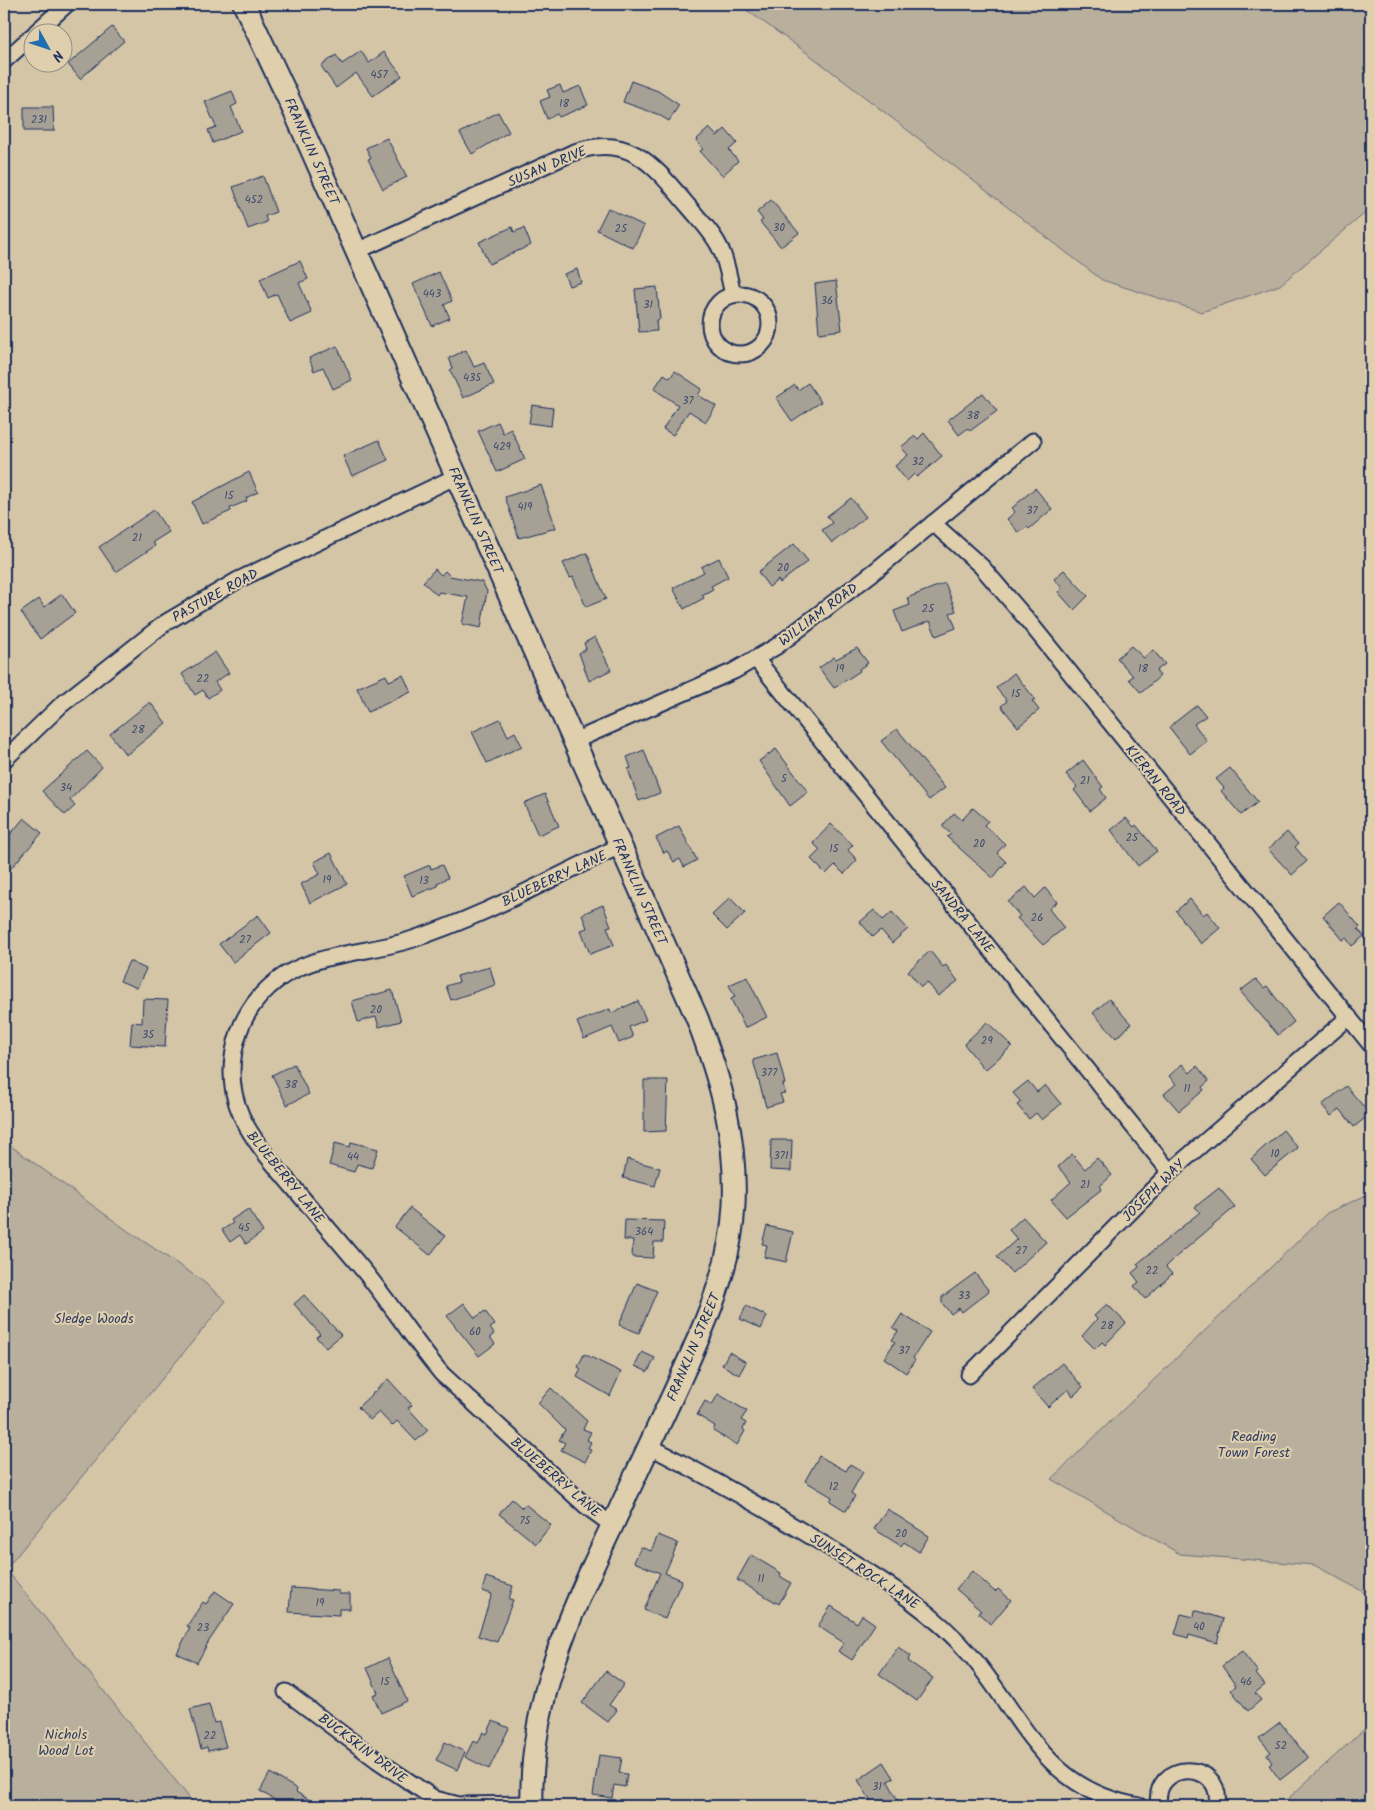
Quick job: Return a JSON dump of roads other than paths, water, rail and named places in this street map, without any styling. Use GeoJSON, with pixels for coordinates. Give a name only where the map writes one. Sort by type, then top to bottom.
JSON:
{"type":"FeatureCollection","features":[{"type":"Feature","properties":{"kind":"main road","name":"FRANKLIN STREET"},"geometry":{"type":"LineString","coordinates":[[244,4],[357,252],[620,846],[708,1050],[726,1108],[733,1156],[734,1207],[719,1285],[706,1321],[564,1628],[549,1674],[538,1734],[531,1805]]}},
{"type":"Feature","properties":{"kind":"street"},"geometry":{"type":"LineString","coordinates":[[47,22],[67,4]]}},
{"type":"Feature","properties":{"kind":"street"},"geometry":{"type":"LineString","coordinates":[[4,61],[22,45]]}},
{"type":"Feature","properties":{"kind":"street","name":"SUSAN DRIVE"},"geometry":{"type":"LineString","coordinates":[[357,252],[572,153],[593,147],[614,147],[635,153],[653,165],[712,235],[724,257],[732,294]]}},
{"type":"Feature","properties":{"kind":"street"},"geometry":{"type":"LineString","coordinates":[[732,294],[744,294],[756,298],[767,310],[770,322],[768,334],[762,344],[753,351],[742,354],[730,352],[720,346],[712,337],[710,325],[711,314],[717,303],[732,294]]}},
{"type":"Feature","properties":{"kind":"street","name":"WILLIAM ROAD"},"geometry":{"type":"LineString","coordinates":[[574,741],[756,659],[836,602],[1033,441]]}},
{"type":"Feature","properties":{"kind":"street","name":"PASTURE ROAD"},"geometry":{"type":"LineString","coordinates":[[4,760],[61,705],[166,623],[238,580],[456,476]]}},
{"type":"Feature","properties":{"kind":"street","name":"KIERAN ROAD"},"geometry":{"type":"LineString","coordinates":[[933,523],[981,566],[1371,1044]]}},
{"type":"Feature","properties":{"kind":"street","name":"SANDRA LANE"},"geometry":{"type":"LineString","coordinates":[[756,659],[1170,1172]]}},
{"type":"Feature","properties":{"kind":"street","name":"BLUEBERRY LANE"},"geometry":{"type":"LineString","coordinates":[[612,1525],[586,1506],[442,1374],[425,1354],[362,1268],[250,1135],[236,1106],[232,1074],[235,1043],[248,1013],[268,988],[294,970],[324,959],[410,940],[451,925],[620,846]]}},
{"type":"Feature","properties":{"kind":"street","name":"JOSEPH WAY"},"geometry":{"type":"LineString","coordinates":[[969,1375],[1170,1172],[1349,1017]]}},
{"type":"Feature","properties":{"kind":"street","name":"SUNSET ROCK LANE"},"geometry":{"type":"LineString","coordinates":[[649,1446],[762,1508],[909,1598],[945,1629],[972,1657],[1032,1742],[1056,1766],[1096,1792],[1139,1806]]}},
{"type":"Feature","properties":{"kind":"street","name":"BUCKSKIN DRIVE"},"geometry":{"type":"LineString","coordinates":[[286,1692],[377,1760],[435,1799],[459,1805],[531,1805]]}},
{"type":"Feature","properties":{"kind":"street"},"geometry":{"type":"LineString","coordinates":[[1159,1806],[1158,1795],[1166,1780],[1176,1773],[1187,1770],[1204,1775],[1212,1783],[1217,1793],[1217,1806]]}},
{"type":"Feature","properties":{"kind":"park label","name":"Sledge Woods"},"geometry":{"type":"Point","coordinates":[94,1318]}},
{"type":"Feature","properties":{"kind":"park label","name":"Reading Town Forest"},"geometry":{"type":"Point","coordinates":[1254,1444]}},
{"type":"Feature","properties":{"kind":"park label","name":"Nichols Wood Lot"},"geometry":{"type":"Point","coordinates":[66,1742]}}]}
